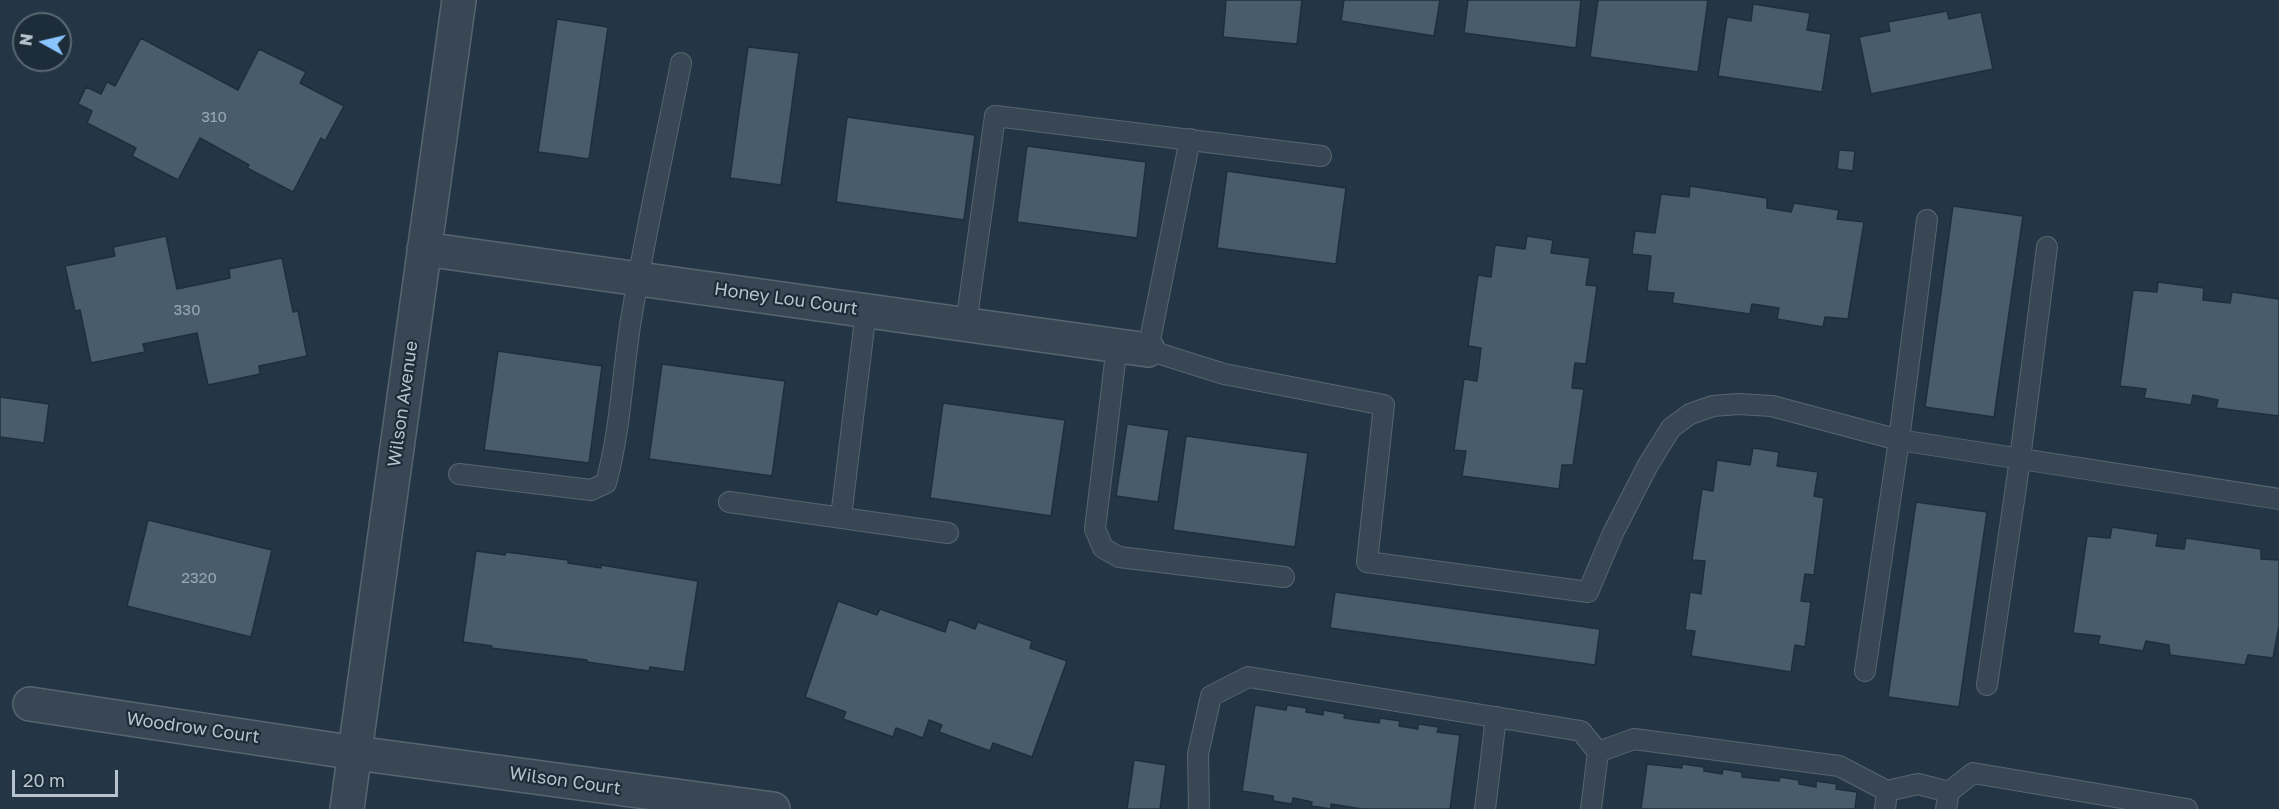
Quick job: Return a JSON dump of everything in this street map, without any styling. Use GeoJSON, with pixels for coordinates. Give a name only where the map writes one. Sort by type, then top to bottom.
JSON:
{"type":"FeatureCollection","features":[{"type":"Feature","properties":{"kind":"street","name":"Wilson Avenue"},"geometry":{"type":"LineString","coordinates":[[347,809],[459,0]]}},
{"type":"Feature","properties":{"kind":"street","name":"Honey Lou Court"},"geometry":{"type":"LineString","coordinates":[[424,249],[1132,348]]}},
{"type":"Feature","properties":{"kind":"street","name":"Woodrow Court"},"geometry":{"type":"LineString","coordinates":[[30,704],[356,753]]}},
{"type":"Feature","properties":{"kind":"street","name":"Wilson Court"},"geometry":{"type":"LineString","coordinates":[[356,753],[773,809]]}},
{"type":"Feature","properties":{"kind":"lane"},"geometry":{"type":"LineString","coordinates":[[459,474],[591,490],[606,483],[614,455],[630,327],[681,63]]}},
{"type":"Feature","properties":{"kind":"lane"},"geometry":{"type":"LineString","coordinates":[[966,324],[995,116],[1321,156]]}},
{"type":"Feature","properties":{"kind":"lane"},"geometry":{"type":"LineString","coordinates":[[1190,139],[1132,348],[1095,529],[1102,548],[1119,557],[1284,577]]}},
{"type":"Feature","properties":{"kind":"lane"},"geometry":{"type":"LineString","coordinates":[[1865,671],[1899,440],[1927,220]]}},
{"type":"Feature","properties":{"kind":"lane"},"geometry":{"type":"LineString","coordinates":[[1987,686],[2020,459],[2047,247]]}},
{"type":"Feature","properties":{"kind":"lane"},"geometry":{"type":"LineString","coordinates":[[841,517],[866,311]]}},
{"type":"Feature","properties":{"kind":"lane"},"geometry":{"type":"LineString","coordinates":[[1132,348],[1224,374],[1384,405],[1367,562],[1588,592],[1613,533],[1648,465],[1671,428],[1690,414],[1713,406],[1730,404],[1772,406],[1899,440],[2279,499]]}},
{"type":"Feature","properties":{"kind":"lane"},"geometry":{"type":"LineString","coordinates":[[729,502],[948,533]]}},
{"type":"Feature","properties":{"kind":"lane"},"geometry":{"type":"LineString","coordinates":[[1199,809],[1198,754],[1211,696],[1248,677],[1581,730],[1598,752],[1591,809]]}},
{"type":"Feature","properties":{"kind":"lane"},"geometry":{"type":"LineString","coordinates":[[1485,809],[1496,717]]}},
{"type":"Feature","properties":{"kind":"lane"},"geometry":{"type":"LineString","coordinates":[[1598,752],[1634,739],[1839,766],[1886,800],[1918,784],[1947,801],[1973,773],[2187,809]]}},
{"type":"Feature","properties":{"kind":"building"},"geometry":{"type":"Polygon","coordinates":[[[1226,0],[1302,0],[1297,44],[1223,37],[1226,0]]]}},
{"type":"Feature","properties":{"kind":"building"},"geometry":{"type":"Polygon","coordinates":[[[1344,0],[1440,0],[1434,36],[1341,21],[1344,0]]]}},
{"type":"Feature","properties":{"kind":"building"},"geometry":{"type":"Polygon","coordinates":[[[1468,0],[1581,0],[1576,48],[1464,33],[1468,0]]]}},
{"type":"Feature","properties":{"kind":"building"},"geometry":{"type":"Polygon","coordinates":[[[1598,0],[1708,0],[1698,72],[1590,57],[1598,0]]]}},
{"type":"Feature","properties":{"kind":"building"},"geometry":{"type":"Polygon","coordinates":[[[1753,4],[1810,13],[1807,30],[1831,34],[1822,92],[1718,76],[1727,17],[1751,21],[1753,4]]]}},
{"type":"Feature","properties":{"kind":"building"},"geometry":{"type":"Polygon","coordinates":[[[1947,11],[1949,19],[1981,12],[1993,69],[1871,94],[1859,37],[1890,31],[1888,22],[1947,11]]]}},
{"type":"Feature","properties":{"kind":"building"},"geometry":{"type":"Polygon","coordinates":[[[557,19],[608,27],[589,159],[538,152],[557,19]]]}},
{"type":"Feature","properties":{"kind":"building"},"geometry":{"type":"Polygon","coordinates":[[[141,38],[238,90],[259,49],[306,72],[300,83],[344,106],[325,141],[321,138],[293,192],[247,168],[249,165],[200,138],[178,180],[132,156],[136,148],[87,123],[92,111],[78,104],[86,87],[101,94],[107,82],[115,86],[141,38]]]}},
{"type":"Feature","properties":{"kind":"building"},"geometry":{"type":"Polygon","coordinates":[[[748,47],[799,53],[781,185],[730,178],[748,47]]]}},
{"type":"Feature","properties":{"kind":"building"},"geometry":{"type":"Polygon","coordinates":[[[847,117],[975,135],[964,220],[836,202],[847,117]]]}},
{"type":"Feature","properties":{"kind":"building"},"geometry":{"type":"Polygon","coordinates":[[[1027,146],[1146,162],[1137,238],[1017,222],[1027,146]]]}},
{"type":"Feature","properties":{"kind":"building"},"geometry":{"type":"Polygon","coordinates":[[[1839,150],[1855,151],[1853,171],[1837,169],[1839,150]]]}},
{"type":"Feature","properties":{"kind":"building"},"geometry":{"type":"Polygon","coordinates":[[[1227,171],[1346,188],[1336,264],[1217,248],[1227,171]]]}},
{"type":"Feature","properties":{"kind":"building"},"geometry":{"type":"Polygon","coordinates":[[[1690,186],[1767,198],[1767,208],[1791,212],[1794,203],[1839,210],[1837,219],[1864,222],[1848,319],[1825,317],[1823,327],[1777,319],[1779,308],[1752,304],[1750,314],[1672,303],[1674,293],[1647,291],[1651,256],[1632,254],[1635,231],[1655,233],[1661,194],[1689,197],[1690,186]]]}},
{"type":"Feature","properties":{"kind":"building"},"geometry":{"type":"Polygon","coordinates":[[[1953,206],[2023,216],[1994,417],[1925,407],[1953,206]]]}},
{"type":"Feature","properties":{"kind":"building"},"geometry":{"type":"Polygon","coordinates":[[[166,236],[177,289],[230,278],[229,269],[282,258],[293,312],[298,311],[307,356],[259,366],[260,374],[208,385],[197,333],[143,344],[145,352],[91,363],[80,310],[75,311],[65,266],[115,256],[113,247],[166,236]]]}},
{"type":"Feature","properties":{"kind":"building"},"geometry":{"type":"Polygon","coordinates":[[[1527,236],[1553,240],[1551,253],[1590,258],[1586,285],[1597,286],[1586,364],[1575,363],[1572,388],[1584,389],[1573,465],[1562,465],[1559,489],[1462,476],[1466,451],[1454,450],[1464,379],[1477,381],[1481,348],[1468,346],[1478,275],[1491,277],[1495,245],[1525,249],[1527,236]]]}},
{"type":"Feature","properties":{"kind":"building"},"geometry":{"type":"Polygon","coordinates":[[[2158,282],[2204,288],[2203,300],[2230,303],[2232,292],[2279,299],[2279,416],[2216,408],[2218,400],[2193,395],[2191,405],[2144,398],[2146,389],[2120,386],[2133,290],[2157,292],[2158,282]]]}},
{"type":"Feature","properties":{"kind":"building"},"geometry":{"type":"Polygon","coordinates":[[[498,351],[602,366],[589,463],[484,450],[498,351]]]}},
{"type":"Feature","properties":{"kind":"building"},"geometry":{"type":"Polygon","coordinates":[[[662,364],[785,381],[772,476],[649,459],[662,364]]]}},
{"type":"Feature","properties":{"kind":"building"},"geometry":{"type":"Polygon","coordinates":[[[0,397],[49,404],[44,443],[0,437],[0,397]]]}},
{"type":"Feature","properties":{"kind":"building"},"geometry":{"type":"Polygon","coordinates":[[[943,403],[1065,420],[1051,516],[930,498],[943,403]]]}},
{"type":"Feature","properties":{"kind":"building"},"geometry":{"type":"Polygon","coordinates":[[[1127,424],[1169,430],[1158,502],[1116,496],[1127,424]]]}},
{"type":"Feature","properties":{"kind":"building"},"geometry":{"type":"Polygon","coordinates":[[[1186,436],[1308,453],[1295,547],[1173,530],[1186,436]]]}},
{"type":"Feature","properties":{"kind":"building"},"geometry":{"type":"Polygon","coordinates":[[[1753,448],[1779,452],[1777,466],[1818,472],[1814,496],[1824,498],[1814,575],[1805,574],[1801,601],[1811,602],[1805,647],[1795,645],[1791,672],[1691,656],[1695,631],[1685,630],[1690,592],[1701,594],[1705,561],[1692,560],[1702,489],[1713,491],[1717,460],[1750,465],[1753,448]]]}},
{"type":"Feature","properties":{"kind":"building"},"geometry":{"type":"Polygon","coordinates":[[[1916,502],[1987,512],[1959,707],[1888,697],[1916,502]]]}},
{"type":"Feature","properties":{"kind":"building"},"geometry":{"type":"Polygon","coordinates":[[[148,520],[272,550],[251,637],[127,606],[148,520]]]}},
{"type":"Feature","properties":{"kind":"building"},"geometry":{"type":"Polygon","coordinates":[[[2112,527],[2158,534],[2156,546],[2184,549],[2186,538],[2261,549],[2261,559],[2279,560],[2279,626],[2273,658],[2248,655],[2245,665],[2170,655],[2169,645],[2146,641],[2143,651],[2098,644],[2100,636],[2073,633],[2087,536],[2110,538],[2112,527]]]}},
{"type":"Feature","properties":{"kind":"building"},"geometry":{"type":"Polygon","coordinates":[[[476,551],[505,555],[506,552],[568,560],[568,563],[601,568],[601,565],[698,581],[684,672],[650,667],[649,671],[463,642],[476,551]]]}},
{"type":"Feature","properties":{"kind":"building"},"geometry":{"type":"Polygon","coordinates":[[[1335,592],[1600,629],[1595,665],[1330,628],[1335,592]]]}},
{"type":"Feature","properties":{"kind":"building"},"geometry":{"type":"Polygon","coordinates":[[[838,601],[877,615],[880,609],[945,632],[949,619],[975,629],[978,622],[1032,641],[1030,648],[1067,661],[1032,757],[993,743],[990,751],[939,732],[942,725],[929,720],[923,738],[896,728],[893,737],[843,719],[846,712],[805,697],[838,601]]]}},
{"type":"Feature","properties":{"kind":"building"},"geometry":{"type":"Polygon","coordinates":[[[1255,705],[1286,710],[1287,705],[1307,708],[1306,712],[1323,715],[1323,710],[1345,714],[1344,718],[1379,723],[1380,718],[1400,721],[1399,726],[1418,729],[1418,724],[1439,727],[1437,732],[1460,735],[1450,809],[1362,809],[1331,804],[1331,809],[1311,806],[1312,802],[1293,798],[1292,804],[1273,801],[1273,796],[1242,791],[1255,705]]]}},
{"type":"Feature","properties":{"kind":"building"},"geometry":{"type":"Polygon","coordinates":[[[1134,760],[1166,765],[1160,809],[1127,809],[1134,760]]]}},
{"type":"Feature","properties":{"kind":"building"},"geometry":{"type":"Polygon","coordinates":[[[1647,764],[1682,768],[1682,764],[1704,767],[1704,771],[1722,774],[1723,769],[1742,772],[1742,777],[1779,781],[1780,777],[1799,780],[1799,784],[1816,787],[1816,781],[1837,784],[1836,789],[1857,792],[1855,809],[1641,809],[1647,764]]]}}]}
